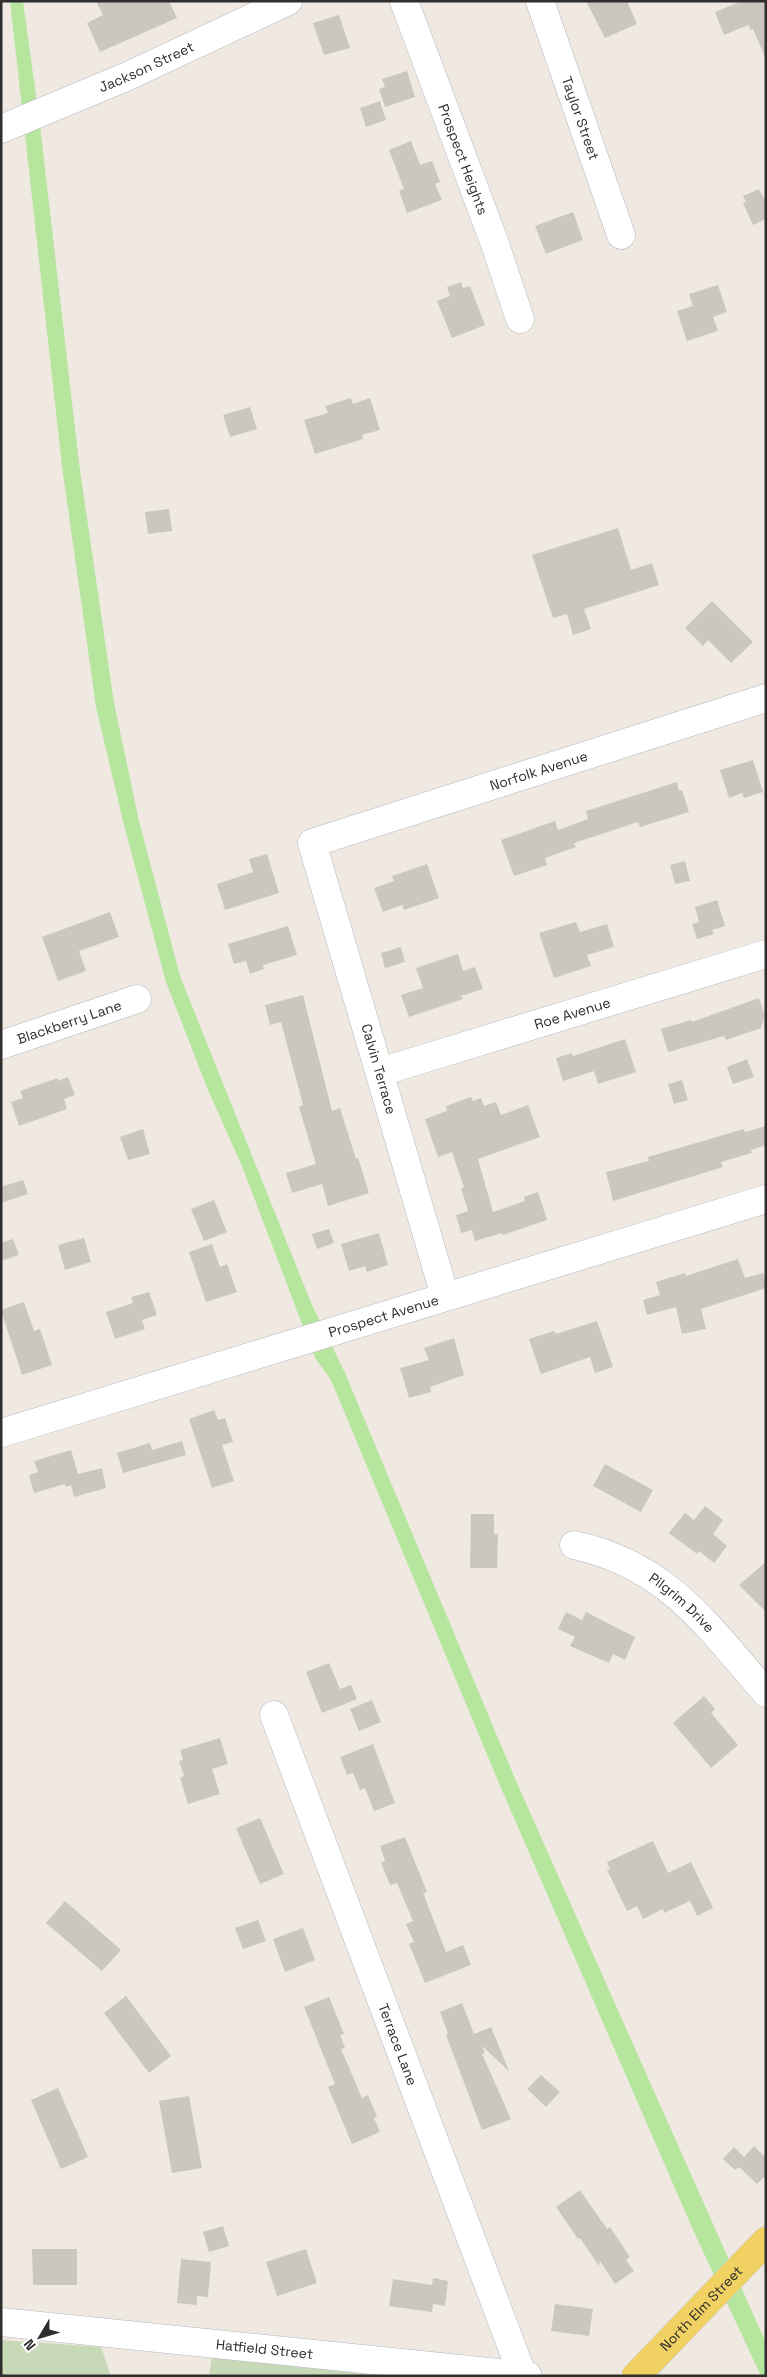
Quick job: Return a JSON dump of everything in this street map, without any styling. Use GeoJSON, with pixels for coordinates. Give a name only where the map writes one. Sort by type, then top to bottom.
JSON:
{"type":"FeatureCollection","features":[{"type":"Feature","properties":{"kind":"main road","name":"North Elm Street"},"geometry":{"type":"LineString","coordinates":[[636,2376],[766,2241]]}},
{"type":"Feature","properties":{"kind":"street","name":"Jackson Street"},"geometry":{"type":"LineString","coordinates":[[4,128],[128,76],[288,1]]}},
{"type":"Feature","properties":{"kind":"street","name":"Prospect Heights"},"geometry":{"type":"LineString","coordinates":[[404,1],[495,244],[520,319]]}},
{"type":"Feature","properties":{"kind":"street","name":"Taylor Street"},"geometry":{"type":"LineString","coordinates":[[540,1],[621,235]]}},
{"type":"Feature","properties":{"kind":"street","name":"Norfolk Avenue"},"geometry":{"type":"LineString","coordinates":[[312,843],[766,698]]}},
{"type":"Feature","properties":{"kind":"street","name":"Calvin Terrace"},"geometry":{"type":"LineString","coordinates":[[312,843],[445,1296]]}},
{"type":"Feature","properties":{"kind":"street","name":"Roe Avenue"},"geometry":{"type":"LineString","coordinates":[[380,1072],[766,954]]}},
{"type":"Feature","properties":{"kind":"street","name":"Blackberry Lane"},"geometry":{"type":"LineString","coordinates":[[1,1045],[138,999]]}},
{"type":"Feature","properties":{"kind":"street","name":"Prospect Avenue"},"geometry":{"type":"LineString","coordinates":[[1,1433],[766,1199]]}},
{"type":"Feature","properties":{"kind":"street","name":"Pilgrim Drive"},"geometry":{"type":"LineString","coordinates":[[574,1545],[615,1556],[645,1571],[667,1586],[699,1616],[766,1692]]}},
{"type":"Feature","properties":{"kind":"street","name":"Terrace Lane"},"geometry":{"type":"LineString","coordinates":[[274,1714],[525,2375]]}},
{"type":"Feature","properties":{"kind":"street","name":"Hatfield Street"},"geometry":{"type":"LineString","coordinates":[[1,2322],[525,2375]]}},
{"type":"Feature","properties":{"kind":"green space"},"geometry":{"type":"Polygon","coordinates":[[[10,1],[23,1],[40,125],[79,463],[114,703],[139,821],[180,976],[312,1305],[345,1373],[516,1781],[766,2343],[766,2376],[761,2376],[694,2232],[501,1788],[331,1380],[315,1358],[242,1166],[208,1090],[166,982],[124,825],[96,707],[62,466],[10,1]]]}},
{"type":"Feature","properties":{"kind":"green space"},"geometry":{"type":"Polygon","coordinates":[[[1,2340],[101,2347],[111,2376],[1,2376],[1,2340]]]}},
{"type":"Feature","properties":{"kind":"green space"},"geometry":{"type":"Polygon","coordinates":[[[212,2355],[379,2376],[209,2376],[212,2355]]]}},
{"type":"Feature","properties":{"kind":"building"},"geometry":{"type":"Polygon","coordinates":[[[96,1],[169,1],[177,18],[100,52],[87,23],[103,15],[96,1]]]}},
{"type":"Feature","properties":{"kind":"building"},"geometry":{"type":"Polygon","coordinates":[[[586,1],[627,1],[637,24],[605,38],[586,1]]]}},
{"type":"Feature","properties":{"kind":"building"},"geometry":{"type":"Polygon","coordinates":[[[742,1],[766,1],[766,59],[753,29],[751,30],[748,25],[724,35],[715,12],[742,1]]]}},
{"type":"Feature","properties":{"kind":"building"},"geometry":{"type":"Polygon","coordinates":[[[339,15],[350,48],[324,55],[313,23],[339,15]]]}},
{"type":"Feature","properties":{"kind":"building"},"geometry":{"type":"Polygon","coordinates":[[[407,71],[415,97],[385,107],[379,89],[385,87],[382,79],[407,71]]]}},
{"type":"Feature","properties":{"kind":"building"},"geometry":{"type":"Polygon","coordinates":[[[380,101],[386,120],[366,127],[360,108],[380,101]]]}},
{"type":"Feature","properties":{"kind":"building"},"geometry":{"type":"Polygon","coordinates":[[[411,141],[420,165],[432,161],[440,182],[435,184],[442,200],[407,213],[399,191],[404,189],[389,150],[411,141]]]}},
{"type":"Feature","properties":{"kind":"building"},"geometry":{"type":"Polygon","coordinates":[[[759,189],[766,202],[766,219],[753,225],[743,203],[746,202],[743,196],[759,189]]]}},
{"type":"Feature","properties":{"kind":"building"},"geometry":{"type":"Polygon","coordinates":[[[573,212],[583,240],[546,254],[535,226],[573,212]]]}},
{"type":"Feature","properties":{"kind":"building"},"geometry":{"type":"Polygon","coordinates":[[[461,282],[463,288],[470,286],[485,325],[452,338],[437,301],[450,296],[447,287],[461,282]]]}},
{"type":"Feature","properties":{"kind":"building"},"geometry":{"type":"Polygon","coordinates":[[[718,285],[727,312],[713,317],[718,331],[687,341],[677,311],[693,306],[689,294],[718,285]]]}},
{"type":"Feature","properties":{"kind":"building"},"geometry":{"type":"Polygon","coordinates":[[[351,398],[353,404],[370,398],[380,430],[362,435],[363,439],[315,454],[304,420],[328,413],[325,406],[351,398]]]}},
{"type":"Feature","properties":{"kind":"building"},"geometry":{"type":"Polygon","coordinates":[[[250,407],[257,429],[230,437],[223,415],[250,407]]]}},
{"type":"Feature","properties":{"kind":"building"},"geometry":{"type":"Polygon","coordinates":[[[169,509],[172,531],[148,534],[145,512],[169,509]]]}},
{"type":"Feature","properties":{"kind":"building"},"geometry":{"type":"Polygon","coordinates":[[[618,528],[631,570],[652,563],[659,585],[584,609],[591,629],[573,635],[567,614],[553,618],[532,555],[618,528]]]}},
{"type":"Feature","properties":{"kind":"building"},"geometry":{"type":"Polygon","coordinates":[[[712,601],[753,642],[731,663],[708,640],[703,646],[685,628],[712,601]]]}},
{"type":"Feature","properties":{"kind":"building"},"geometry":{"type":"Polygon","coordinates":[[[753,760],[763,792],[744,798],[742,793],[729,798],[720,770],[753,760]]]}},
{"type":"Feature","properties":{"kind":"building"},"geometry":{"type":"Polygon","coordinates":[[[677,782],[679,791],[682,790],[689,812],[640,827],[638,822],[574,843],[576,847],[545,858],[547,865],[514,876],[501,840],[555,821],[558,830],[588,819],[586,811],[677,782]]]}},
{"type":"Feature","properties":{"kind":"building"},"geometry":{"type":"Polygon","coordinates":[[[267,854],[279,893],[225,910],[217,884],[253,872],[249,859],[267,854]]]}},
{"type":"Feature","properties":{"kind":"building"},"geometry":{"type":"Polygon","coordinates":[[[685,861],[690,881],[675,884],[670,865],[685,861]]]}},
{"type":"Feature","properties":{"kind":"building"},"geometry":{"type":"Polygon","coordinates":[[[427,864],[439,898],[404,910],[402,905],[383,912],[374,888],[394,881],[392,876],[427,864]]]}},
{"type":"Feature","properties":{"kind":"building"},"geometry":{"type":"Polygon","coordinates":[[[717,900],[725,926],[712,930],[714,934],[697,939],[692,924],[699,922],[695,907],[717,900]]]}},
{"type":"Feature","properties":{"kind":"building"},"geometry":{"type":"Polygon","coordinates":[[[110,912],[119,937],[79,951],[86,971],[58,981],[42,937],[110,912]]]}},
{"type":"Feature","properties":{"kind":"building"},"geometry":{"type":"Polygon","coordinates":[[[576,922],[580,932],[607,924],[614,947],[587,955],[591,966],[554,978],[539,933],[576,922]]]}},
{"type":"Feature","properties":{"kind":"building"},"geometry":{"type":"Polygon","coordinates":[[[288,926],[297,955],[263,965],[264,969],[250,974],[246,961],[234,964],[228,944],[288,926]]]}},
{"type":"Feature","properties":{"kind":"building"},"geometry":{"type":"Polygon","coordinates":[[[401,947],[405,962],[385,968],[381,953],[401,947]]]}},
{"type":"Feature","properties":{"kind":"building"},"geometry":{"type":"Polygon","coordinates":[[[458,954],[463,971],[475,967],[483,989],[461,996],[463,999],[409,1017],[401,995],[423,988],[416,968],[458,954]]]}},
{"type":"Feature","properties":{"kind":"building"},"geometry":{"type":"Polygon","coordinates":[[[303,995],[332,1111],[340,1108],[369,1193],[328,1206],[322,1184],[292,1193],[286,1173],[316,1164],[299,1107],[303,1105],[281,1022],[270,1025],[265,1005],[303,995]]]}},
{"type":"Feature","properties":{"kind":"building"},"geometry":{"type":"Polygon","coordinates":[[[759,998],[765,1016],[761,1028],[726,1040],[724,1036],[668,1052],[661,1029],[691,1020],[692,1022],[759,998]]]}},
{"type":"Feature","properties":{"kind":"building"},"geometry":{"type":"Polygon","coordinates":[[[625,1039],[636,1072],[598,1084],[594,1071],[563,1081],[556,1058],[572,1053],[573,1056],[625,1039]]]}},
{"type":"Feature","properties":{"kind":"building"},"geometry":{"type":"Polygon","coordinates":[[[747,1059],[754,1077],[733,1084],[727,1067],[747,1059]]]}},
{"type":"Feature","properties":{"kind":"building"},"geometry":{"type":"Polygon","coordinates":[[[68,1077],[75,1095],[64,1099],[67,1109],[19,1126],[11,1102],[23,1098],[20,1091],[58,1078],[58,1081],[68,1077]]]}},
{"type":"Feature","properties":{"kind":"building"},"geometry":{"type":"Polygon","coordinates":[[[682,1080],[688,1100],[674,1104],[668,1084],[682,1080]]]}},
{"type":"Feature","properties":{"kind":"building"},"geometry":{"type":"Polygon","coordinates":[[[471,1097],[473,1101],[481,1098],[484,1106],[496,1102],[501,1115],[528,1105],[540,1137],[478,1159],[493,1212],[525,1201],[524,1197],[538,1192],[547,1220],[503,1235],[502,1233],[475,1241],[472,1230],[461,1233],[456,1215],[468,1211],[461,1188],[464,1187],[452,1152],[438,1157],[425,1119],[447,1111],[446,1106],[471,1097]]]}},
{"type":"Feature","properties":{"kind":"building"},"geometry":{"type":"Polygon","coordinates":[[[766,1126],[766,1145],[751,1150],[752,1153],[721,1162],[723,1167],[613,1201],[606,1172],[649,1161],[648,1157],[744,1129],[745,1132],[766,1126]]]}},
{"type":"Feature","properties":{"kind":"building"},"geometry":{"type":"Polygon","coordinates":[[[143,1129],[150,1154],[128,1160],[120,1137],[143,1129]]]}},
{"type":"Feature","properties":{"kind":"building"},"geometry":{"type":"Polygon","coordinates":[[[23,1180],[28,1194],[1,1203],[1,1187],[23,1180]]]}},
{"type":"Feature","properties":{"kind":"building"},"geometry":{"type":"Polygon","coordinates":[[[214,1200],[227,1232],[204,1241],[191,1209],[214,1200]]]}},
{"type":"Feature","properties":{"kind":"building"},"geometry":{"type":"Polygon","coordinates":[[[329,1229],[334,1243],[317,1249],[312,1234],[329,1229]]]}},
{"type":"Feature","properties":{"kind":"building"},"geometry":{"type":"Polygon","coordinates":[[[379,1233],[388,1265],[367,1272],[365,1266],[349,1271],[341,1244],[379,1233]]]}},
{"type":"Feature","properties":{"kind":"building"},"geometry":{"type":"Polygon","coordinates":[[[84,1238],[91,1262],[65,1270],[58,1245],[84,1238]]]}},
{"type":"Feature","properties":{"kind":"building"},"geometry":{"type":"Polygon","coordinates":[[[13,1239],[19,1255],[1,1261],[1,1243],[13,1239]]]}},
{"type":"Feature","properties":{"kind":"building"},"geometry":{"type":"Polygon","coordinates":[[[212,1244],[220,1267],[227,1264],[237,1292],[206,1302],[189,1252],[212,1244]]]}},
{"type":"Feature","properties":{"kind":"building"},"geometry":{"type":"Polygon","coordinates":[[[738,1259],[745,1278],[763,1273],[766,1288],[701,1309],[706,1329],[682,1334],[676,1307],[647,1315],[643,1300],[660,1295],[656,1282],[685,1273],[686,1276],[738,1259]]]}},
{"type":"Feature","properties":{"kind":"building"},"geometry":{"type":"Polygon","coordinates":[[[149,1292],[157,1315],[142,1320],[145,1329],[115,1339],[106,1312],[133,1303],[131,1297],[149,1292]]]}},
{"type":"Feature","properties":{"kind":"building"},"geometry":{"type":"Polygon","coordinates":[[[24,1302],[34,1331],[40,1329],[52,1365],[22,1375],[1,1310],[24,1302]]]}},
{"type":"Feature","properties":{"kind":"building"},"geometry":{"type":"Polygon","coordinates":[[[597,1321],[613,1367],[595,1373],[590,1357],[541,1374],[529,1339],[554,1331],[556,1334],[597,1321]]]}},
{"type":"Feature","properties":{"kind":"building"},"geometry":{"type":"Polygon","coordinates":[[[454,1338],[464,1375],[430,1387],[431,1392],[409,1398],[400,1368],[429,1360],[424,1348],[454,1338]]]}},
{"type":"Feature","properties":{"kind":"building"},"geometry":{"type":"Polygon","coordinates":[[[214,1410],[218,1420],[225,1418],[233,1442],[222,1445],[234,1481],[212,1488],[189,1419],[214,1410]]]}},
{"type":"Feature","properties":{"kind":"building"},"geometry":{"type":"Polygon","coordinates":[[[182,1441],[186,1455],[123,1473],[117,1453],[150,1443],[152,1450],[182,1441]]]}},
{"type":"Feature","properties":{"kind":"building"},"geometry":{"type":"Polygon","coordinates":[[[71,1450],[78,1474],[102,1468],[106,1488],[74,1497],[71,1485],[66,1487],[65,1484],[34,1493],[29,1475],[38,1472],[34,1461],[71,1450]]]}},
{"type":"Feature","properties":{"kind":"building"},"geometry":{"type":"Polygon","coordinates":[[[605,1464],[653,1490],[641,1512],[593,1486],[605,1464]]]}},
{"type":"Feature","properties":{"kind":"building"},"geometry":{"type":"Polygon","coordinates":[[[705,1506],[723,1520],[713,1534],[727,1546],[714,1563],[699,1551],[697,1554],[669,1533],[685,1513],[694,1520],[705,1506]]]}},
{"type":"Feature","properties":{"kind":"building"},"geometry":{"type":"Polygon","coordinates":[[[471,1514],[494,1514],[494,1534],[498,1534],[497,1568],[470,1568],[471,1514]]]}},
{"type":"Feature","properties":{"kind":"building"},"geometry":{"type":"Polygon","coordinates":[[[766,1562],[766,1612],[739,1585],[766,1562]]]}},
{"type":"Feature","properties":{"kind":"building"},"geometry":{"type":"Polygon","coordinates":[[[566,1612],[582,1620],[586,1612],[635,1637],[625,1660],[613,1654],[609,1663],[570,1646],[575,1637],[558,1629],[566,1612]]]}},
{"type":"Feature","properties":{"kind":"building"},"geometry":{"type":"Polygon","coordinates":[[[329,1663],[340,1689],[351,1685],[357,1699],[322,1713],[306,1672],[329,1663]]]}},
{"type":"Feature","properties":{"kind":"building"},"geometry":{"type":"Polygon","coordinates":[[[704,1696],[715,1709],[711,1713],[738,1745],[711,1768],[673,1723],[704,1696]]]}},
{"type":"Feature","properties":{"kind":"building"},"geometry":{"type":"Polygon","coordinates":[[[372,1700],[381,1722],[359,1731],[350,1709],[372,1700]]]}},
{"type":"Feature","properties":{"kind":"building"},"geometry":{"type":"Polygon","coordinates":[[[220,1738],[228,1764],[212,1769],[220,1794],[188,1804],[180,1778],[184,1776],[179,1761],[183,1760],[180,1750],[220,1738]]]}},
{"type":"Feature","properties":{"kind":"building"},"geometry":{"type":"Polygon","coordinates":[[[373,1744],[395,1803],[374,1811],[365,1788],[360,1790],[353,1773],[347,1775],[340,1757],[373,1744]]]}},
{"type":"Feature","properties":{"kind":"building"},"geometry":{"type":"Polygon","coordinates":[[[260,1818],[284,1874],[260,1884],[236,1828],[260,1818]]]}},
{"type":"Feature","properties":{"kind":"building"},"geometry":{"type":"Polygon","coordinates":[[[405,1837],[427,1892],[423,1893],[446,1952],[463,1945],[471,1965],[425,1983],[409,1944],[414,1942],[406,1924],[413,1921],[397,1883],[390,1885],[381,1863],[385,1861],[380,1846],[405,1837]]]}},
{"type":"Feature","properties":{"kind":"building"},"geometry":{"type":"Polygon","coordinates":[[[653,1841],[668,1873],[691,1862],[713,1908],[697,1916],[690,1901],[664,1913],[663,1909],[643,1919],[637,1906],[627,1911],[607,1870],[610,1869],[607,1862],[653,1841]]]}},
{"type":"Feature","properties":{"kind":"building"},"geometry":{"type":"Polygon","coordinates":[[[65,1901],[121,1950],[102,1971],[46,1923],[65,1901]]]}},
{"type":"Feature","properties":{"kind":"building"},"geometry":{"type":"Polygon","coordinates":[[[258,1920],[266,1941],[243,1949],[235,1928],[258,1920]]]}},
{"type":"Feature","properties":{"kind":"building"},"geometry":{"type":"Polygon","coordinates":[[[303,1928],[315,1960],[285,1972],[273,1939],[303,1928]]]}},
{"type":"Feature","properties":{"kind":"building"},"geometry":{"type":"Polygon","coordinates":[[[126,1996],[171,2056],[149,2073],[104,2013],[126,1996]]]}},
{"type":"Feature","properties":{"kind":"building"},"geometry":{"type":"Polygon","coordinates":[[[329,1997],[344,2034],[340,2035],[345,2048],[341,2049],[362,2098],[368,2095],[377,2116],[374,2118],[380,2132],[352,2144],[328,2087],[335,2084],[304,2007],[329,1997]]]}},
{"type":"Feature","properties":{"kind":"building"},"geometry":{"type":"Polygon","coordinates":[[[462,2003],[474,2034],[491,2027],[509,2071],[482,2046],[485,2053],[482,2054],[511,2119],[482,2130],[446,2035],[448,2034],[440,2012],[462,2003]]]}},
{"type":"Feature","properties":{"kind":"building"},"geometry":{"type":"Polygon","coordinates":[[[541,2075],[560,2092],[546,2107],[527,2089],[541,2075]]]}},
{"type":"Feature","properties":{"kind":"building"},"geometry":{"type":"Polygon","coordinates":[[[58,2088],[88,2157],[61,2169],[31,2100],[58,2088]]]}},
{"type":"Feature","properties":{"kind":"building"},"geometry":{"type":"Polygon","coordinates":[[[189,2096],[202,2168],[172,2173],[159,2101],[189,2096]]]}},
{"type":"Feature","properties":{"kind":"building"},"geometry":{"type":"Polygon","coordinates":[[[754,2146],[766,2158],[766,2175],[757,2184],[739,2167],[735,2170],[723,2159],[734,2147],[744,2157],[754,2146]]]}},
{"type":"Feature","properties":{"kind":"building"},"geometry":{"type":"Polygon","coordinates":[[[580,2190],[607,2229],[610,2227],[630,2257],[626,2260],[634,2271],[615,2284],[600,2261],[599,2266],[556,2207],[580,2190]]]}},
{"type":"Feature","properties":{"kind":"building"},"geometry":{"type":"Polygon","coordinates":[[[223,2226],[229,2246],[209,2252],[203,2232],[223,2226]]]}},
{"type":"Feature","properties":{"kind":"building"},"geometry":{"type":"Polygon","coordinates":[[[32,2249],[77,2249],[77,2285],[33,2285],[32,2249]]]}},
{"type":"Feature","properties":{"kind":"building"},"geometry":{"type":"Polygon","coordinates":[[[306,2249],[317,2283],[277,2296],[266,2262],[306,2249]]]}},
{"type":"Feature","properties":{"kind":"building"},"geometry":{"type":"Polygon","coordinates":[[[181,2259],[211,2262],[208,2297],[197,2296],[197,2305],[177,2303],[181,2259]]]}},
{"type":"Feature","properties":{"kind":"building"},"geometry":{"type":"Polygon","coordinates":[[[433,2278],[448,2281],[445,2306],[433,2304],[432,2312],[389,2306],[393,2279],[432,2285],[433,2278]]]}},
{"type":"Feature","properties":{"kind":"building"},"geometry":{"type":"Polygon","coordinates":[[[555,2304],[593,2309],[589,2336],[551,2331],[555,2304]]]}}]}
